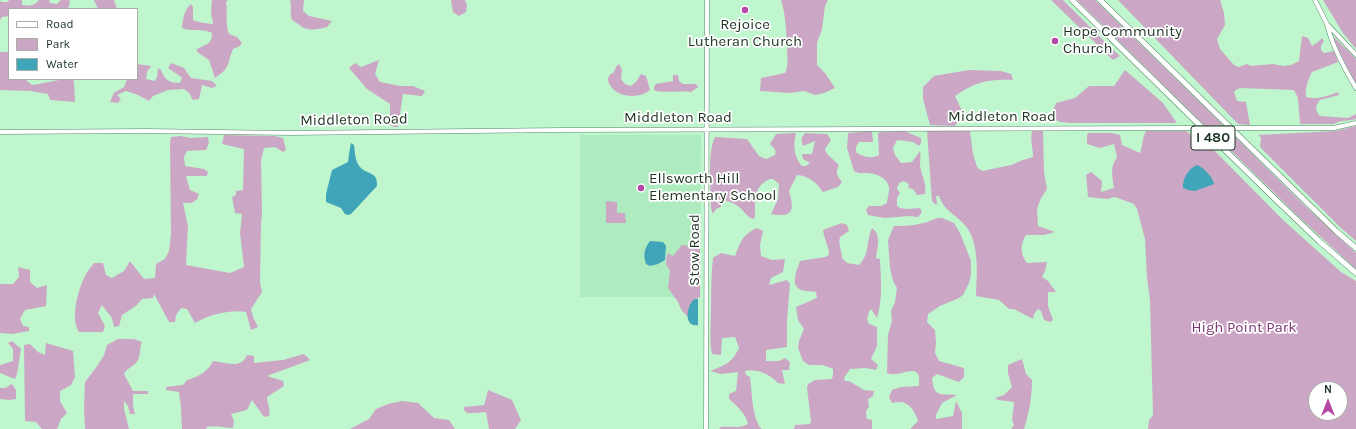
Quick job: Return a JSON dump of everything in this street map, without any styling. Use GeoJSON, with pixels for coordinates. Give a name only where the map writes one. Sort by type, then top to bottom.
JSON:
{"type":"FeatureCollection","features":[{"type":"Feature","properties":{"kind":"highway","name":"I 480"},"geometry":{"type":"LineString","coordinates":[[1072,0],[1318,241],[1356,273]]}},
{"type":"Feature","properties":{"kind":"highway","name":"I 480"},"geometry":{"type":"LineString","coordinates":[[1100,0],[1330,225],[1356,248]]}},
{"type":"Feature","properties":{"kind":"street","name":"Stow Road"},"geometry":{"type":"LineString","coordinates":[[706,429],[707,0]]}},
{"type":"Feature","properties":{"kind":"street"},"geometry":{"type":"LineString","coordinates":[[1315,0],[1327,24],[1330,37],[1342,63],[1356,88]]}},
{"type":"Feature","properties":{"kind":"street"},"geometry":{"type":"LineString","coordinates":[[1327,24],[1356,55]]}},
{"type":"Feature","properties":{"kind":"street","name":"Middleton Road"},"geometry":{"type":"LineString","coordinates":[[0,132],[1334,128],[1356,123]]}},
{"type":"Feature","properties":{"kind":"shaded area","name":"Ellsworth Hill Elementary School"},"geometry":{"type":"Polygon","coordinates":[[[580,135],[701,135],[700,297],[580,297],[580,135]]]}},
{"type":"Feature","properties":{"kind":"green space"},"geometry":{"type":"Polygon","coordinates":[[[0,0],[1,2],[8,2],[9,0],[22,0],[22,5],[31,5],[39,0],[49,0],[50,3],[57,4],[61,0],[69,0],[70,2],[68,8],[8,8],[8,16],[2,17],[0,20],[0,0]]]}},
{"type":"Feature","properties":{"kind":"green space"},"geometry":{"type":"Polygon","coordinates":[[[94,0],[114,0],[117,8],[98,8],[94,0]]]}},
{"type":"Feature","properties":{"kind":"green space"},"geometry":{"type":"Polygon","coordinates":[[[212,0],[228,0],[226,2],[229,34],[237,37],[242,43],[240,46],[233,49],[226,68],[215,78],[209,60],[196,50],[211,40],[212,33],[182,28],[185,12],[191,4],[193,7],[193,20],[213,24],[211,12],[212,0]]]}},
{"type":"Feature","properties":{"kind":"green space"},"geometry":{"type":"Polygon","coordinates":[[[290,0],[304,0],[303,11],[309,16],[332,21],[327,27],[324,28],[313,30],[304,28],[292,19],[290,0]]]}},
{"type":"Feature","properties":{"kind":"green space"},"geometry":{"type":"Polygon","coordinates":[[[451,0],[465,0],[467,5],[466,12],[459,16],[453,12],[451,0]]]}},
{"type":"Feature","properties":{"kind":"green space"},"geometry":{"type":"Polygon","coordinates":[[[781,0],[828,0],[825,6],[822,29],[817,43],[817,65],[825,73],[835,88],[815,95],[804,91],[790,93],[760,91],[761,78],[785,73],[787,67],[786,24],[781,0]]]}},
{"type":"Feature","properties":{"kind":"green space"},"geometry":{"type":"Polygon","coordinates":[[[1051,0],[1063,0],[1120,56],[1113,60],[1051,0]]]}},
{"type":"Feature","properties":{"kind":"green space"},"geometry":{"type":"Polygon","coordinates":[[[1077,0],[1095,0],[1223,125],[1205,126],[1077,0]]]}},
{"type":"Feature","properties":{"kind":"green space"},"geometry":{"type":"Polygon","coordinates":[[[1118,0],[1220,0],[1224,13],[1225,25],[1217,39],[1220,49],[1234,65],[1239,67],[1247,64],[1251,66],[1273,64],[1283,66],[1291,65],[1299,61],[1302,36],[1308,38],[1312,46],[1322,38],[1324,41],[1321,46],[1321,50],[1324,53],[1334,51],[1338,62],[1312,72],[1307,84],[1306,97],[1318,98],[1338,92],[1339,95],[1320,100],[1316,106],[1317,112],[1320,116],[1348,118],[1356,114],[1356,119],[1334,124],[1300,124],[1298,98],[1294,90],[1240,88],[1234,92],[1237,101],[1246,102],[1250,125],[1238,124],[1118,0]]]}},
{"type":"Feature","properties":{"kind":"green space"},"geometry":{"type":"Polygon","coordinates":[[[1323,0],[1356,0],[1356,49],[1343,33],[1323,0]]]}},
{"type":"Feature","properties":{"kind":"green space"},"geometry":{"type":"Polygon","coordinates":[[[1334,37],[1356,59],[1356,84],[1335,44],[1333,39],[1334,37]]]}},
{"type":"Feature","properties":{"kind":"green space"},"geometry":{"type":"Polygon","coordinates":[[[0,52],[8,52],[8,80],[26,80],[32,85],[58,80],[73,80],[75,102],[50,100],[48,94],[30,91],[0,90],[0,52]]]}},
{"type":"Feature","properties":{"kind":"green space"},"geometry":{"type":"Polygon","coordinates":[[[379,60],[375,74],[380,82],[400,86],[413,86],[425,91],[422,96],[403,94],[398,127],[390,125],[390,104],[367,89],[349,68],[355,63],[361,67],[379,60]]]}},
{"type":"Feature","properties":{"kind":"green space"},"geometry":{"type":"Polygon","coordinates":[[[171,63],[184,68],[191,78],[212,81],[217,86],[212,88],[202,85],[199,99],[193,100],[189,93],[184,89],[168,90],[153,96],[149,101],[126,91],[117,95],[121,99],[118,103],[110,102],[114,93],[124,87],[127,80],[138,80],[138,64],[151,66],[147,72],[146,79],[155,81],[158,68],[168,80],[180,83],[182,78],[168,68],[171,63]]]}},
{"type":"Feature","properties":{"kind":"green space"},"geometry":{"type":"Polygon","coordinates":[[[619,64],[622,70],[621,79],[625,84],[631,86],[636,82],[641,74],[646,76],[650,90],[641,95],[629,96],[618,93],[613,89],[608,78],[619,64]]]}},
{"type":"Feature","properties":{"kind":"green space"},"geometry":{"type":"Polygon","coordinates":[[[969,70],[1001,71],[1011,74],[1013,80],[982,82],[969,87],[955,96],[963,113],[955,126],[930,125],[923,99],[923,87],[934,76],[969,70]]]}},
{"type":"Feature","properties":{"kind":"green space"},"geometry":{"type":"Polygon","coordinates":[[[1125,70],[1163,103],[1177,123],[1071,123],[1061,122],[1050,118],[1056,103],[1075,98],[1089,86],[1114,86],[1125,70]]]}},
{"type":"Feature","properties":{"kind":"green space"},"geometry":{"type":"Polygon","coordinates":[[[673,75],[678,75],[679,81],[683,84],[696,84],[698,87],[691,92],[662,92],[654,90],[656,84],[673,81],[673,75]]]}},
{"type":"Feature","properties":{"kind":"green space"},"geometry":{"type":"Polygon","coordinates":[[[1356,126],[1356,241],[1341,228],[1260,147],[1261,138],[1258,135],[1335,131],[1356,126]]]}},
{"type":"Feature","properties":{"kind":"green space"},"geometry":{"type":"Polygon","coordinates":[[[872,131],[873,142],[859,142],[856,147],[856,152],[858,154],[870,157],[879,155],[878,133],[881,132],[904,131],[921,138],[921,143],[919,146],[913,142],[897,140],[893,148],[895,155],[901,163],[912,162],[920,151],[920,165],[925,186],[925,194],[917,195],[913,189],[908,188],[909,184],[904,181],[899,183],[897,189],[900,193],[897,198],[897,206],[906,209],[920,208],[922,212],[918,217],[909,216],[885,218],[868,215],[866,210],[869,206],[881,206],[887,203],[889,187],[886,181],[880,176],[854,171],[847,148],[848,133],[872,131]]]}},
{"type":"Feature","properties":{"kind":"green space"},"geometry":{"type":"Polygon","coordinates":[[[927,131],[970,131],[973,154],[977,167],[982,171],[1011,165],[1033,157],[1031,138],[1032,131],[1043,131],[1044,172],[1047,189],[1041,198],[1037,209],[1038,226],[1055,232],[1044,235],[1026,235],[1023,242],[1022,253],[1027,263],[1047,262],[1042,277],[1048,281],[1056,292],[1048,292],[1048,306],[1053,320],[1050,322],[1044,320],[1041,311],[1038,309],[1034,314],[1033,319],[1014,309],[1009,309],[999,300],[976,296],[976,257],[972,238],[963,223],[946,208],[939,196],[936,196],[936,205],[932,201],[927,131]]]}},
{"type":"Feature","properties":{"kind":"green space","name":"High Point Park"},"geometry":{"type":"Polygon","coordinates":[[[1146,131],[1187,131],[1196,142],[1203,139],[1283,220],[1341,272],[1356,281],[1356,429],[1148,429],[1149,420],[1153,415],[1150,300],[1145,239],[1137,209],[1134,204],[1115,197],[1107,199],[1088,197],[1086,175],[1091,172],[1102,181],[1101,192],[1114,188],[1112,168],[1117,157],[1114,144],[1100,148],[1087,144],[1088,133],[1111,133],[1120,135],[1122,145],[1140,153],[1146,131]]]}},
{"type":"Feature","properties":{"kind":"green space"},"geometry":{"type":"Polygon","coordinates":[[[1211,131],[1229,131],[1305,206],[1356,253],[1356,269],[1299,217],[1211,131]]]}},
{"type":"Feature","properties":{"kind":"green space"},"geometry":{"type":"Polygon","coordinates":[[[796,133],[795,151],[797,159],[802,166],[806,166],[810,163],[803,159],[802,154],[812,154],[815,141],[803,146],[802,139],[805,133],[827,134],[831,140],[825,149],[827,154],[839,165],[837,174],[842,182],[838,187],[823,192],[812,180],[797,175],[789,191],[792,208],[788,214],[778,215],[771,214],[778,199],[779,184],[773,179],[770,179],[762,184],[757,192],[755,199],[755,217],[753,219],[737,205],[721,200],[721,207],[716,209],[713,214],[711,208],[710,161],[715,137],[747,139],[759,156],[766,159],[775,155],[775,150],[770,144],[776,134],[796,133]]]}},
{"type":"Feature","properties":{"kind":"green space"},"geometry":{"type":"Polygon","coordinates":[[[224,135],[275,136],[283,138],[286,150],[283,152],[275,147],[264,148],[261,161],[262,213],[260,283],[262,292],[251,309],[258,327],[251,330],[246,312],[240,311],[219,313],[206,317],[195,323],[187,309],[181,308],[176,315],[175,322],[169,322],[154,294],[153,298],[142,299],[137,305],[122,315],[119,326],[114,327],[112,318],[102,305],[98,313],[105,326],[103,332],[79,332],[75,319],[76,304],[82,282],[94,263],[103,263],[106,275],[112,278],[124,271],[130,261],[144,279],[155,278],[156,264],[165,259],[169,251],[171,234],[171,137],[208,137],[209,143],[206,150],[187,151],[184,157],[185,166],[204,169],[208,172],[207,176],[186,176],[190,190],[199,194],[197,199],[192,203],[183,203],[188,226],[186,265],[230,273],[244,267],[240,233],[242,214],[235,213],[232,197],[236,195],[236,191],[243,190],[244,149],[222,144],[224,135]]]}},
{"type":"Feature","properties":{"kind":"green space"},"geometry":{"type":"Polygon","coordinates":[[[606,201],[617,202],[617,213],[625,213],[626,223],[606,223],[606,201]]]}},
{"type":"Feature","properties":{"kind":"green space"},"geometry":{"type":"Polygon","coordinates":[[[937,218],[942,218],[954,223],[960,233],[971,261],[971,275],[963,295],[940,306],[928,314],[927,322],[935,330],[935,353],[939,361],[964,368],[964,377],[959,382],[937,374],[932,378],[934,389],[939,394],[957,395],[942,403],[936,415],[936,419],[953,416],[956,401],[962,413],[962,429],[910,429],[918,421],[914,412],[909,406],[902,402],[892,403],[889,397],[892,390],[901,387],[919,386],[919,378],[917,373],[914,371],[898,374],[887,373],[888,335],[892,321],[891,311],[895,302],[897,288],[893,281],[890,268],[888,240],[894,226],[916,225],[937,218]]]}},
{"type":"Feature","properties":{"kind":"green space"},"geometry":{"type":"Polygon","coordinates":[[[842,223],[847,225],[849,231],[840,237],[842,258],[847,263],[859,265],[862,261],[865,256],[872,228],[877,234],[878,238],[876,258],[880,259],[880,304],[877,318],[871,309],[867,319],[869,324],[877,327],[877,346],[871,359],[878,365],[876,370],[866,368],[850,369],[844,378],[845,381],[849,381],[864,390],[874,391],[873,396],[868,399],[869,407],[866,412],[867,419],[872,420],[872,429],[794,429],[795,425],[810,424],[811,421],[807,388],[808,384],[815,380],[832,379],[833,375],[833,369],[823,365],[809,365],[803,361],[798,348],[804,329],[798,320],[796,307],[817,298],[816,292],[803,291],[796,286],[795,275],[800,261],[829,255],[823,230],[842,223]]]}},
{"type":"Feature","properties":{"kind":"green space"},"geometry":{"type":"Polygon","coordinates":[[[757,228],[763,231],[760,245],[761,256],[772,260],[785,259],[783,272],[771,278],[769,285],[787,280],[790,284],[787,320],[787,347],[766,350],[766,361],[779,361],[785,358],[790,362],[789,370],[782,370],[785,384],[778,383],[763,373],[745,371],[746,375],[750,377],[754,412],[762,429],[719,429],[721,427],[738,427],[748,424],[738,407],[729,399],[729,394],[736,391],[738,372],[721,374],[710,371],[728,363],[734,357],[739,348],[735,337],[722,338],[721,355],[712,354],[710,332],[713,258],[721,253],[735,256],[745,236],[757,228]]]}},
{"type":"Feature","properties":{"kind":"green space"},"geometry":{"type":"Polygon","coordinates":[[[682,245],[700,249],[700,297],[694,300],[690,305],[688,317],[682,311],[678,302],[668,288],[670,270],[666,264],[668,253],[673,256],[682,245]]]}},
{"type":"Feature","properties":{"kind":"green space"},"geometry":{"type":"Polygon","coordinates":[[[18,267],[30,270],[30,282],[37,288],[47,285],[46,306],[25,310],[20,319],[23,326],[29,327],[29,331],[12,334],[0,333],[0,284],[13,284],[19,277],[18,267]]]}},
{"type":"Feature","properties":{"kind":"green space"},"geometry":{"type":"Polygon","coordinates":[[[118,339],[134,339],[142,342],[138,360],[124,374],[133,391],[148,391],[148,394],[133,394],[135,414],[130,414],[128,406],[124,401],[124,409],[129,429],[85,429],[85,382],[104,355],[107,345],[118,339]]]}},
{"type":"Feature","properties":{"kind":"green space"},"geometry":{"type":"Polygon","coordinates":[[[12,341],[21,349],[15,379],[0,373],[0,365],[13,361],[13,349],[8,343],[12,341]]]}},
{"type":"Feature","properties":{"kind":"green space"},"geometry":{"type":"Polygon","coordinates":[[[46,343],[73,351],[75,377],[71,385],[60,391],[60,401],[67,413],[61,419],[57,429],[42,429],[36,422],[25,421],[24,345],[30,344],[38,352],[45,355],[46,343]]]}},
{"type":"Feature","properties":{"kind":"green space"},"geometry":{"type":"Polygon","coordinates":[[[304,354],[310,360],[267,376],[283,381],[284,386],[267,397],[270,411],[269,416],[264,417],[252,400],[247,410],[231,414],[234,421],[233,428],[213,426],[207,427],[206,429],[182,429],[179,392],[166,390],[166,387],[183,385],[187,380],[206,371],[213,361],[237,364],[244,360],[247,355],[254,356],[254,363],[283,360],[304,354]]]}},
{"type":"Feature","properties":{"kind":"green space"},"geometry":{"type":"Polygon","coordinates":[[[1022,359],[1026,374],[1032,380],[1030,405],[1024,429],[1011,429],[1014,425],[1012,420],[1014,402],[998,400],[995,398],[1004,395],[1012,387],[1008,373],[1008,365],[1022,359]]]}},
{"type":"Feature","properties":{"kind":"green space"},"geometry":{"type":"Polygon","coordinates":[[[12,384],[16,390],[16,399],[0,399],[0,388],[5,388],[12,384]]]}},
{"type":"Feature","properties":{"kind":"green space"},"geometry":{"type":"Polygon","coordinates":[[[488,390],[512,400],[521,420],[515,429],[489,429],[486,412],[467,413],[464,410],[464,407],[484,405],[488,390]]]}},
{"type":"Feature","properties":{"kind":"green space"},"geometry":{"type":"Polygon","coordinates":[[[402,401],[418,403],[434,418],[449,420],[455,429],[350,429],[369,419],[376,409],[388,404],[402,401]]]}},
{"type":"Feature","properties":{"kind":"water"},"geometry":{"type":"Polygon","coordinates":[[[351,143],[354,145],[358,165],[376,178],[377,186],[351,214],[348,215],[345,214],[341,208],[326,202],[326,194],[332,170],[348,162],[351,143]]]}},
{"type":"Feature","properties":{"kind":"water"},"geometry":{"type":"Polygon","coordinates":[[[1197,165],[1212,178],[1214,184],[1195,191],[1183,188],[1187,174],[1194,166],[1197,165]]]}},
{"type":"Feature","properties":{"kind":"water"},"geometry":{"type":"Polygon","coordinates":[[[650,241],[663,242],[666,246],[665,260],[650,266],[646,264],[644,255],[645,249],[650,241]]]}},
{"type":"Feature","properties":{"kind":"water"},"geometry":{"type":"Polygon","coordinates":[[[695,299],[698,299],[698,325],[693,325],[688,319],[688,310],[695,299]]]}},
{"type":"Feature","properties":{"kind":"place","name":"Rejoice Lutheran Church"},"geometry":{"type":"Point","coordinates":[745,10]}},
{"type":"Feature","properties":{"kind":"place","name":"Hope Community Church"},"geometry":{"type":"Point","coordinates":[1055,41]}},
{"type":"Feature","properties":{"kind":"place","name":"Ellsworth Hill Elementary School"},"geometry":{"type":"Point","coordinates":[641,188]}}]}
